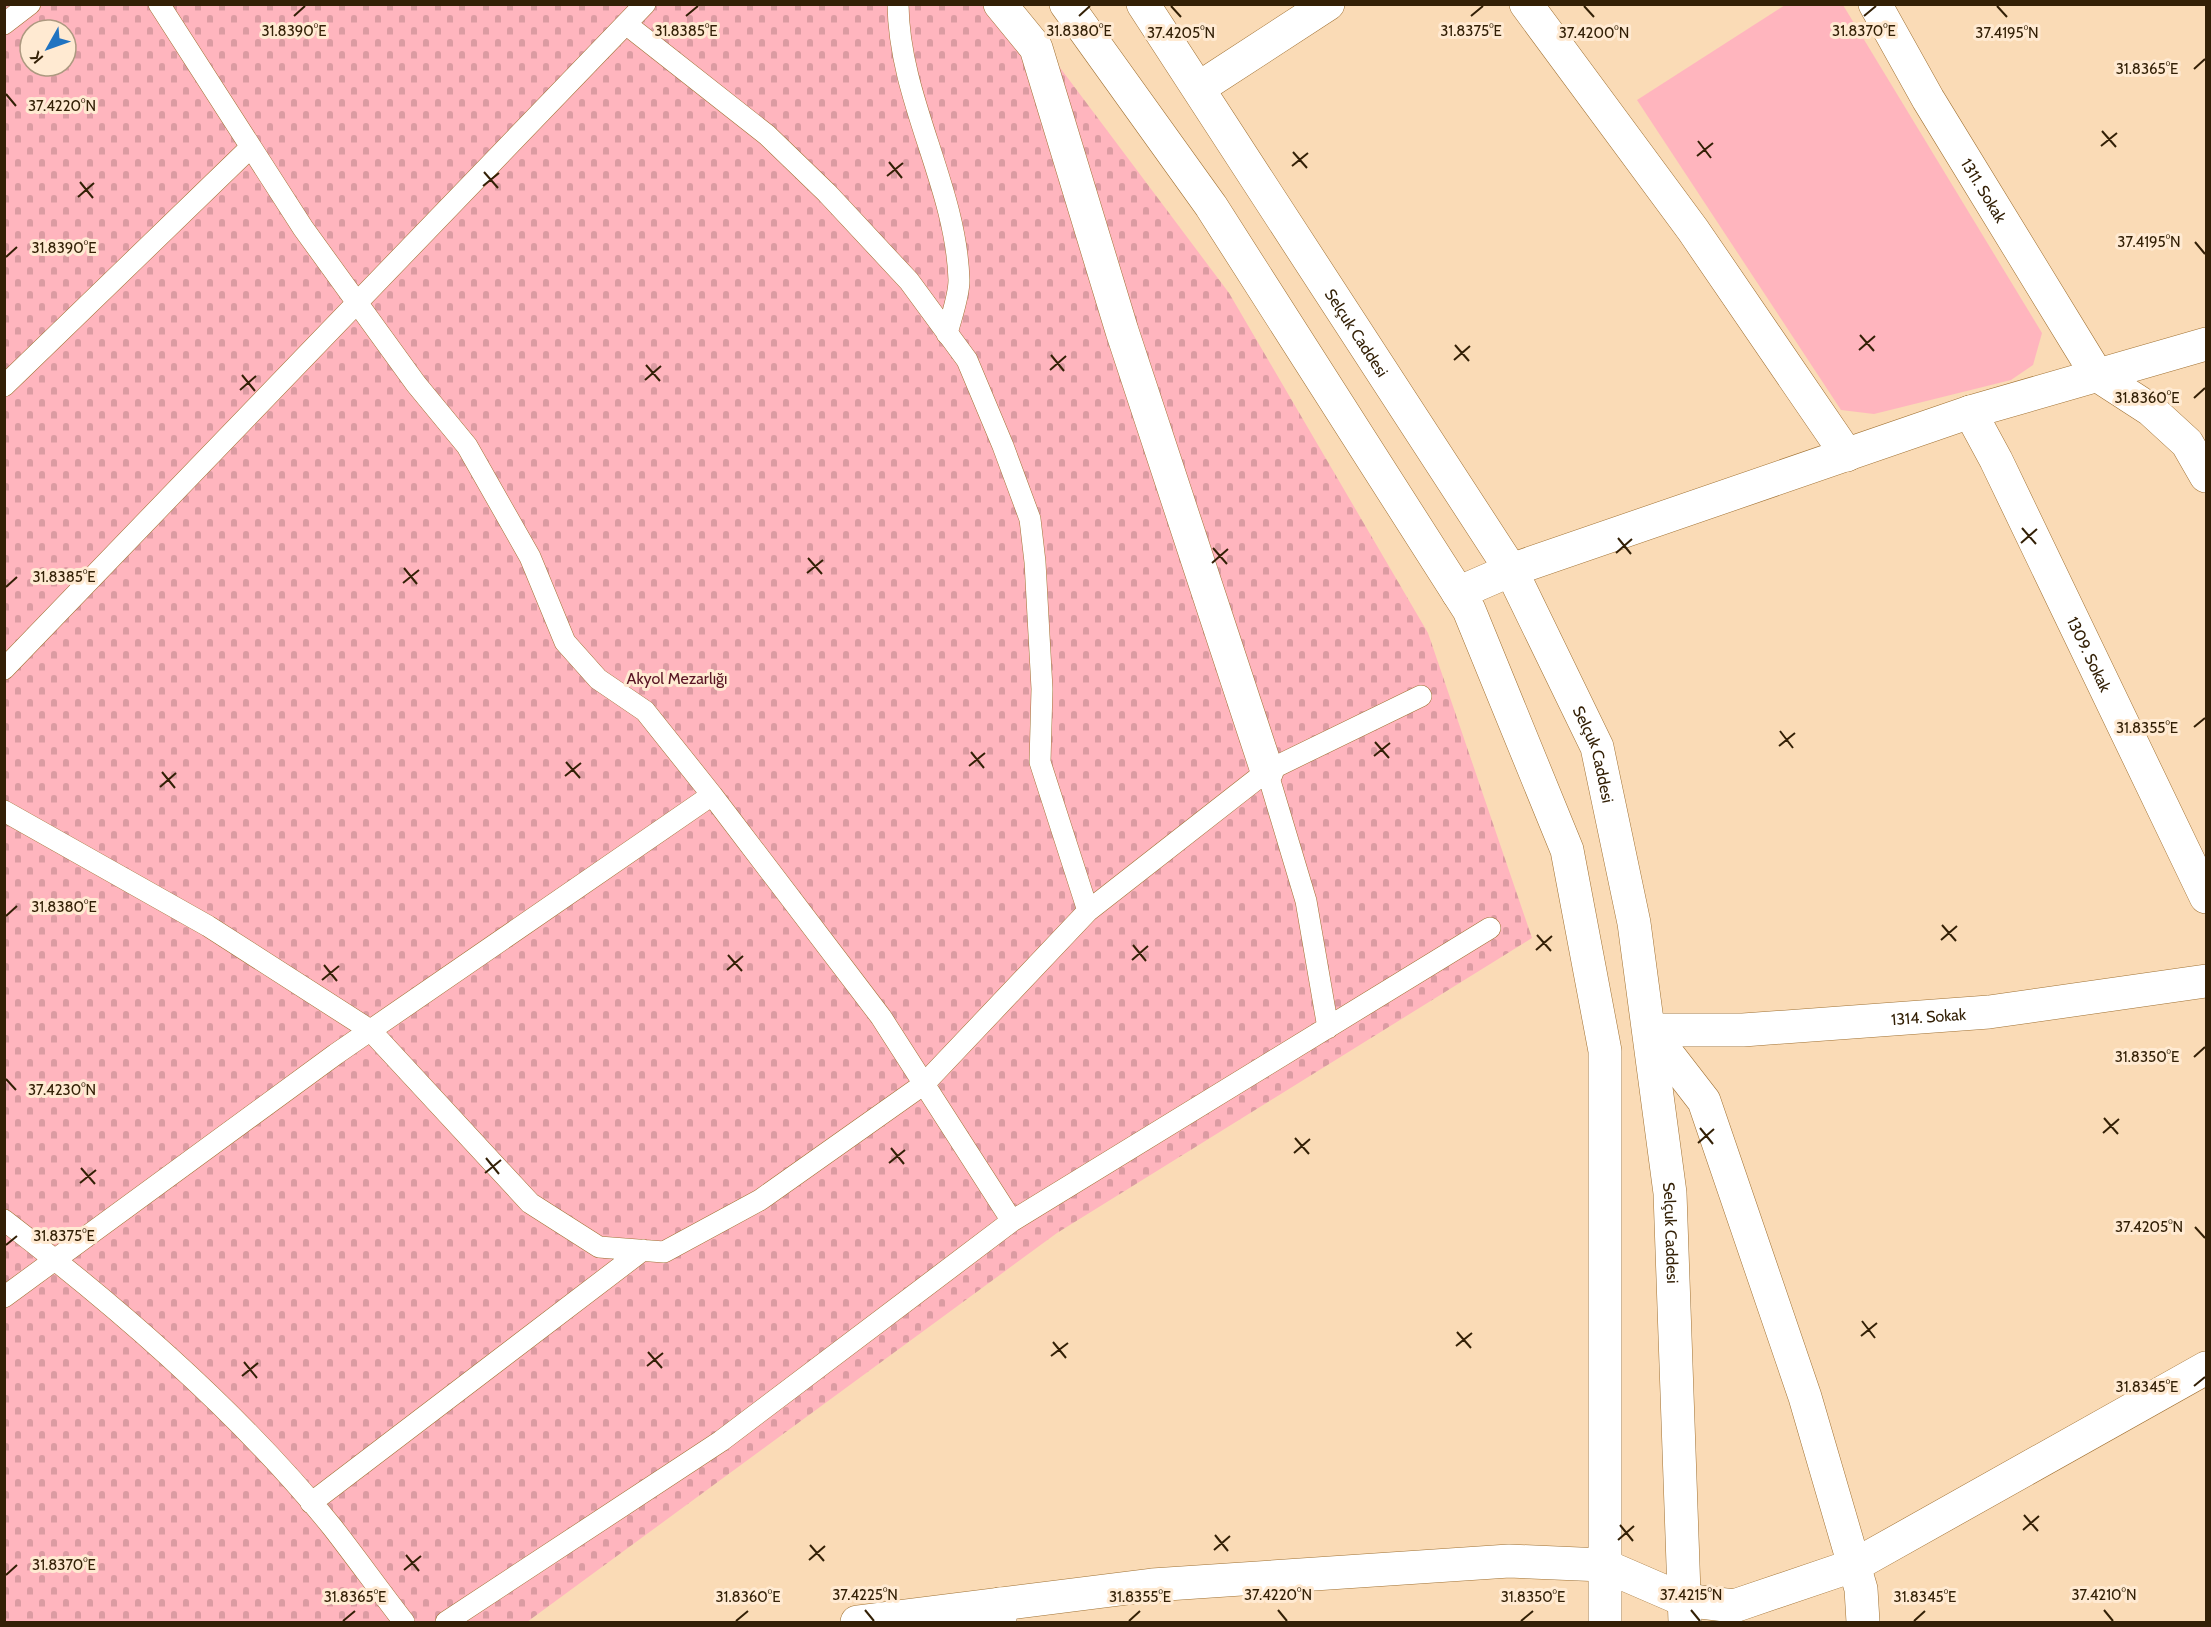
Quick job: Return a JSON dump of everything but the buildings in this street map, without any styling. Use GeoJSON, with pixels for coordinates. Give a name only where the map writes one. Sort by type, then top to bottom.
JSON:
{"type":"FeatureCollection","features":[{"type":"Feature","properties":{"kind":"street"},"geometry":{"type":"LineString","coordinates":[[1000,4],[1036,48],[1122,331],[1266,771]]}},
{"type":"Feature","properties":{"kind":"street"},"geometry":{"type":"LineString","coordinates":[[1066,4],[1210,206],[1469,610],[1567,850],[1605,1051],[1603,1565],[1605,1623]]}},
{"type":"Feature","properties":{"kind":"street","name":"Selçuk Caddesi"},"geometry":{"type":"LineString","coordinates":[[1143,4],[1511,570],[1597,747],[1634,923],[1670,1193],[1685,1611]]}},
{"type":"Feature","properties":{"kind":"street"},"geometry":{"type":"LineString","coordinates":[[1198,88],[1328,4]]}},
{"type":"Feature","properties":{"kind":"street"},"geometry":{"type":"LineString","coordinates":[[1526,4],[1693,230],[1847,455]]}},
{"type":"Feature","properties":{"kind":"street","name":"1311. Sokak"},"geometry":{"type":"LineString","coordinates":[[1875,4],[1928,99],[2097,375]]}},
{"type":"Feature","properties":{"kind":"street"},"geometry":{"type":"LineString","coordinates":[[1458,593],[1511,570],[1970,412],[2206,344]]}},
{"type":"Feature","properties":{"kind":"street"},"geometry":{"type":"LineString","coordinates":[[2097,375],[2151,410],[2187,443],[2206,476]]}},
{"type":"Feature","properties":{"kind":"street","name":"1309. Sokak"},"geometry":{"type":"LineString","coordinates":[[1970,412],[1996,460],[2206,897]]}},
{"type":"Feature","properties":{"kind":"street","name":"1314. Sokak"},"geometry":{"type":"LineString","coordinates":[[1649,1030],[1743,1030],[1989,1012],[2206,981]]}},
{"type":"Feature","properties":{"kind":"street"},"geometry":{"type":"LineString","coordinates":[[1649,1030],[1704,1101],[1801,1386],[1855,1565],[1861,1588],[1863,1623]]}},
{"type":"Feature","properties":{"kind":"street"},"geometry":{"type":"LineString","coordinates":[[856,1623],[1000,1613],[1152,1584],[1509,1561],[1603,1565],[1685,1611],[1734,1606],[1855,1565],[2206,1368]]}},
{"type":"Feature","properties":{"kind":"lane"},"geometry":{"type":"LineString","coordinates":[[4,24],[30,4]]}},
{"type":"Feature","properties":{"kind":"lane"},"geometry":{"type":"LineString","coordinates":[[159,4],[303,228],[416,384],[467,446],[530,557],[565,642],[598,679],[645,711],[712,795],[881,1017],[1012,1221]]}},
{"type":"Feature","properties":{"kind":"lane"},"geometry":{"type":"LineString","coordinates":[[4,669],[645,4]]}},
{"type":"Feature","properties":{"kind":"lane"},"geometry":{"type":"LineString","coordinates":[[898,4],[898,22],[912,93],[947,207],[959,282],[947,334]]}},
{"type":"Feature","properties":{"kind":"lane"},"geometry":{"type":"LineString","coordinates":[[626,24],[768,135],[827,193],[909,281],[967,360],[1030,519],[1035,562],[1042,689],[1040,762],[1088,911]]}},
{"type":"Feature","properties":{"kind":"lane"},"geometry":{"type":"LineString","coordinates":[[4,386],[251,147]]}},
{"type":"Feature","properties":{"kind":"lane"},"geometry":{"type":"LineString","coordinates":[[4,811],[208,926],[370,1030],[530,1203],[599,1247],[664,1252],[760,1200],[924,1084],[1088,911],[1266,771],[1421,696]]}},
{"type":"Feature","properties":{"kind":"lane"},"geometry":{"type":"LineString","coordinates":[[1266,771],[1306,901],[1328,1028]]}},
{"type":"Feature","properties":{"kind":"lane"},"geometry":{"type":"LineString","coordinates":[[4,1297],[370,1030],[712,795]]}},
{"type":"Feature","properties":{"kind":"lane"},"geometry":{"type":"LineString","coordinates":[[446,1623],[721,1441],[1012,1221],[1490,928]]}},
{"type":"Feature","properties":{"kind":"lane"},"geometry":{"type":"LineString","coordinates":[[4,1220],[55,1258],[152,1341],[265,1451],[311,1503],[404,1623]]}},
{"type":"Feature","properties":{"kind":"lane"},"geometry":{"type":"LineString","coordinates":[[311,1503],[643,1250]]}},
{"type":"Feature","properties":{"kind":"green space","name":"Akyol Mezarlığı"},"geometry":{"type":"Polygon","coordinates":[[[5,5],[1013,5],[1229,293],[1428,633],[1532,938],[1057,1233],[527,1622],[5,1622],[5,5]]]}},
{"type":"Feature","properties":{"kind":"green space"},"geometry":{"type":"Polygon","coordinates":[[[1785,5],[1843,5],[2042,333],[2033,365],[2011,380],[1874,414],[1841,410],[1637,100],[1785,5]]]}}]}
